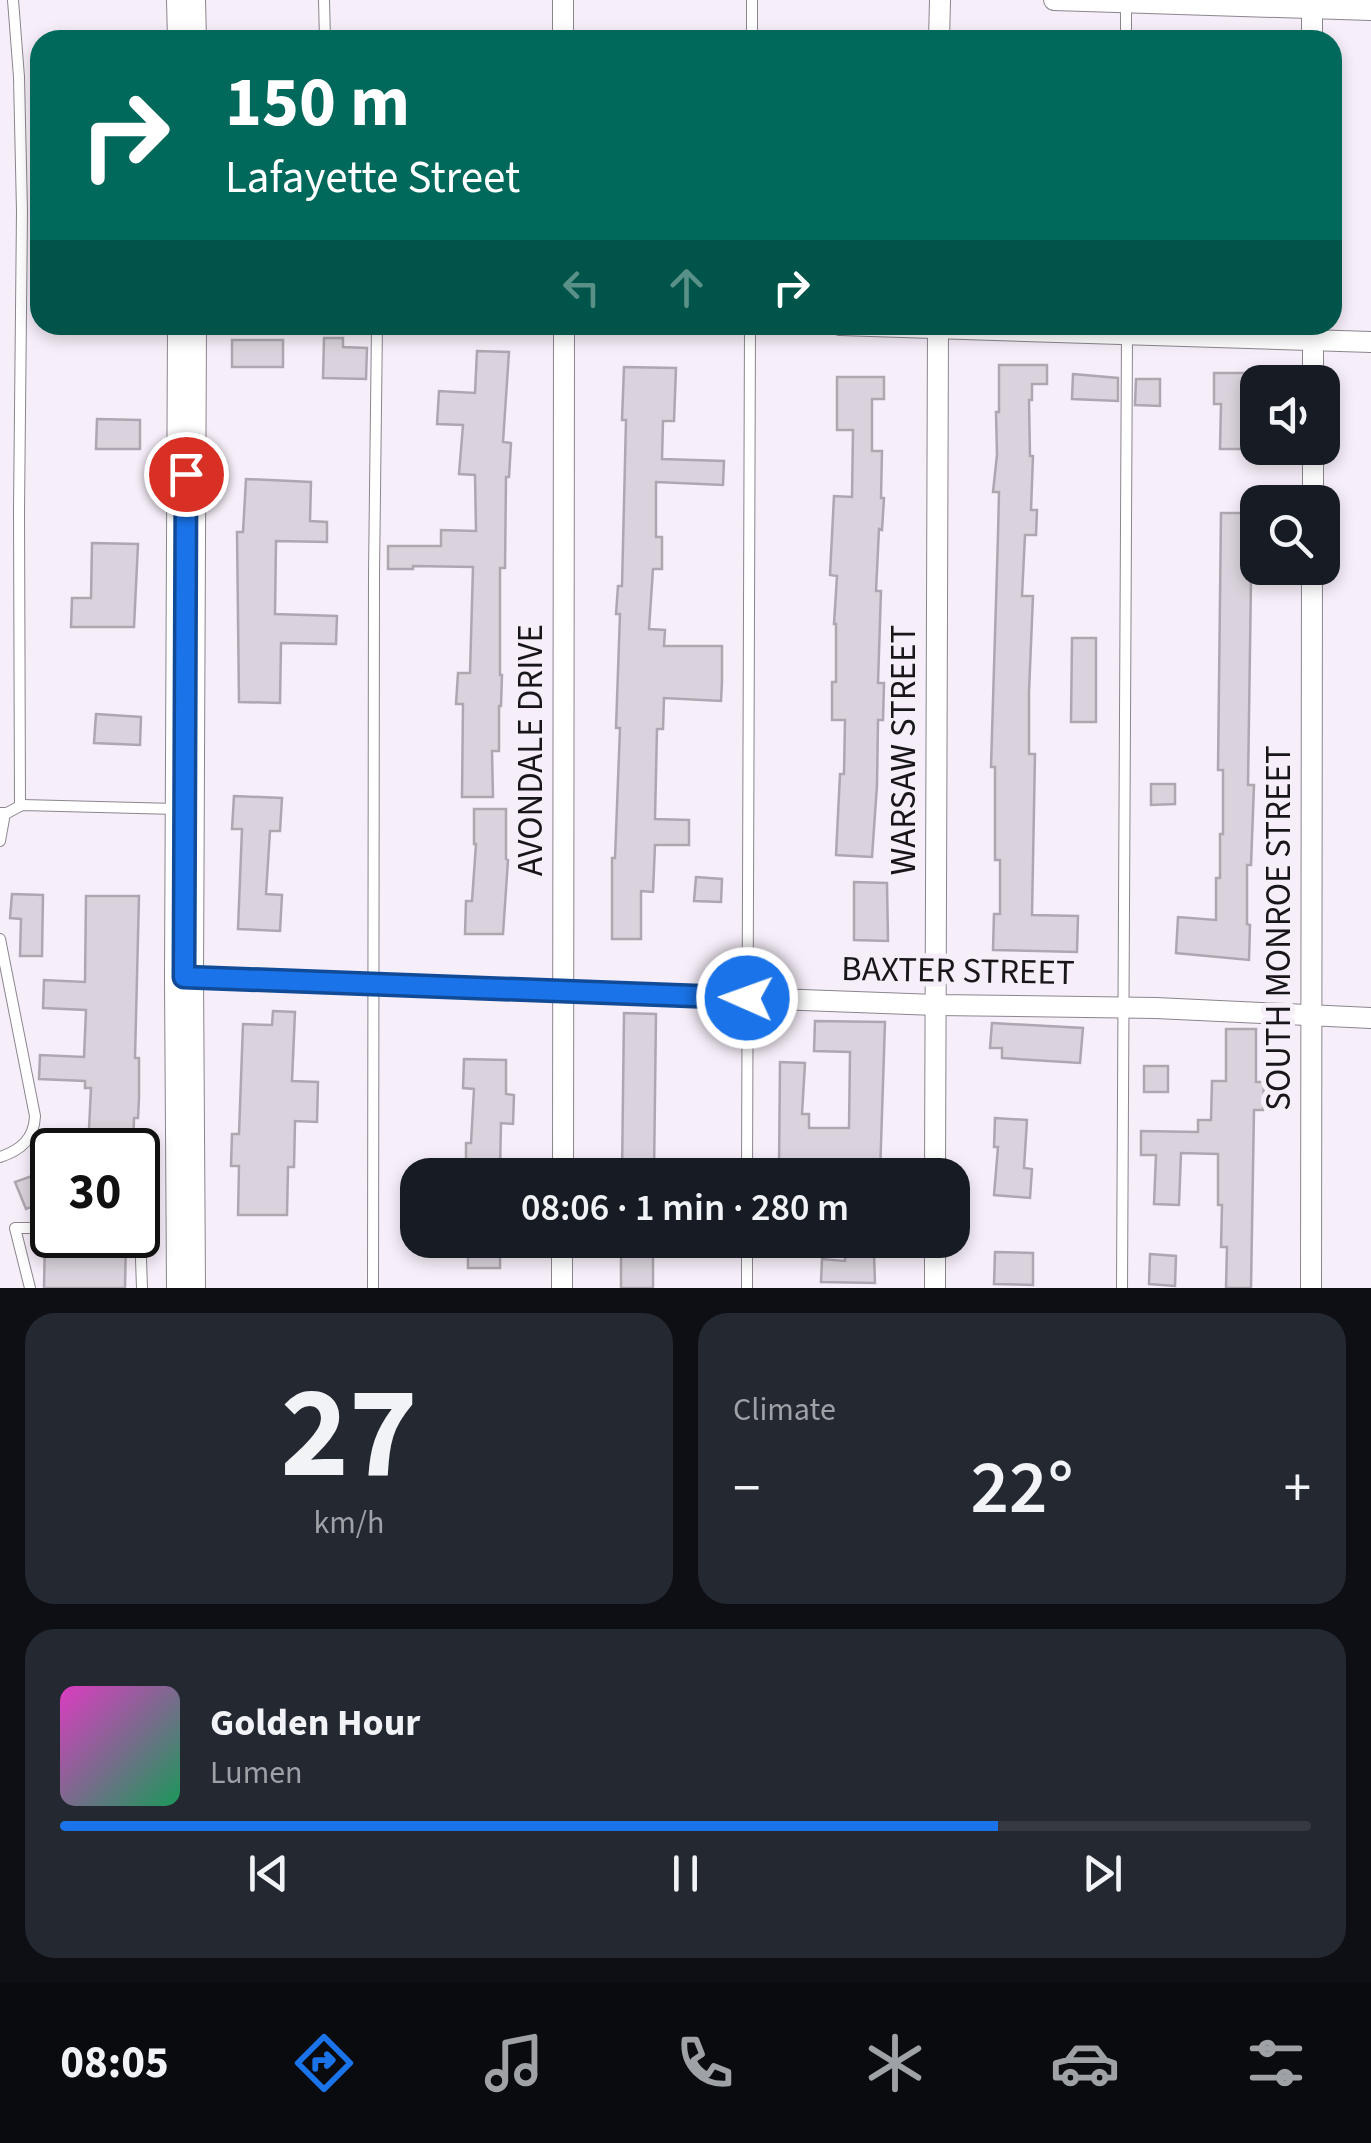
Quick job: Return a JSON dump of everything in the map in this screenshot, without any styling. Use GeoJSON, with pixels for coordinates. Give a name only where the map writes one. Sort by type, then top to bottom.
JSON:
{"type":"FeatureCollection","features":[{"type":"Feature","properties":{"kind":"highway"},"geometry":{"type":"LineString","coordinates":[[186,0],[187,30]]}},
{"type":"Feature","properties":{"kind":"highway"},"geometry":{"type":"LineString","coordinates":[[186,1288],[187,335]]}},
{"type":"Feature","properties":{"kind":"street"},"geometry":{"type":"LineString","coordinates":[[563,0],[563,30]]}},
{"type":"Feature","properties":{"kind":"street"},"geometry":{"type":"LineString","coordinates":[[940,0],[940,30]]}},
{"type":"Feature","properties":{"kind":"street"},"geometry":{"type":"LineString","coordinates":[[1054,0],[1312,4],[1371,10]]}},
{"type":"Feature","properties":{"kind":"street"},"geometry":{"type":"LineString","coordinates":[[1312,4],[1312,30]]}},
{"type":"Feature","properties":{"kind":"street","name":"AVONDALE DRIVE"},"geometry":{"type":"LineString","coordinates":[[562,1158],[564,335]]}},
{"type":"Feature","properties":{"kind":"street","name":"WARSAW STREET"},"geometry":{"type":"LineString","coordinates":[[935,1158],[938,335]]}},
{"type":"Feature","properties":{"kind":"street"},"geometry":{"type":"LineString","coordinates":[[1312,335],[1312,365]]}},
{"type":"Feature","properties":{"kind":"street"},"geometry":{"type":"LineString","coordinates":[[1325,335],[1371,342]]}},
{"type":"Feature","properties":{"kind":"street","name":"SOUTH MONROE STREET"},"geometry":{"type":"LineString","coordinates":[[1310,1288],[1312,585]]}},
{"type":"Feature","properties":{"kind":"street","name":"BAXTER STREET"},"geometry":{"type":"LineString","coordinates":[[184,977],[1371,1018]]}},
{"type":"Feature","properties":{"kind":"street"},"geometry":{"type":"LineString","coordinates":[[562,1258],[562,1288]]}},
{"type":"Feature","properties":{"kind":"street"},"geometry":{"type":"LineString","coordinates":[[934,1288],[935,1258]]}},
{"type":"Feature","properties":{"kind":"lane"},"geometry":{"type":"LineString","coordinates":[[13,0],[22,211],[20,806]]}},
{"type":"Feature","properties":{"kind":"lane"},"geometry":{"type":"LineString","coordinates":[[324,0],[324,30]]}},
{"type":"Feature","properties":{"kind":"lane"},"geometry":{"type":"LineString","coordinates":[[752,0],[752,30]]}},
{"type":"Feature","properties":{"kind":"lane"},"geometry":{"type":"LineString","coordinates":[[1126,1],[1126,30]]}},
{"type":"Feature","properties":{"kind":"lane"},"geometry":{"type":"LineString","coordinates":[[373,1288],[377,335]]}},
{"type":"Feature","properties":{"kind":"lane"},"geometry":{"type":"LineString","coordinates":[[747,1158],[750,335]]}},
{"type":"Feature","properties":{"kind":"lane"},"geometry":{"type":"LineString","coordinates":[[1122,1288],[1126,335]]}},
{"type":"Feature","properties":{"kind":"lane"},"geometry":{"type":"LineString","coordinates":[[0,841],[2,813],[20,806],[185,809]]}},
{"type":"Feature","properties":{"kind":"lane"},"geometry":{"type":"LineString","coordinates":[[0,939],[35,1116],[30,1138],[0,1157]]}},
{"type":"Feature","properties":{"kind":"lane"},"geometry":{"type":"LineString","coordinates":[[30,1228],[16,1228],[30,1288]]}},
{"type":"Feature","properties":{"kind":"lane"},"geometry":{"type":"LineString","coordinates":[[141,1258],[142,1288]]}},
{"type":"Feature","properties":{"kind":"lane"},"geometry":{"type":"LineString","coordinates":[[747,1258],[747,1288]]}},
{"type":"Feature","properties":{"kind":"building"},"geometry":{"type":"Polygon","coordinates":[[[324,338],[343,338],[343,347],[367,348],[366,379],[323,378],[324,338]]]}},
{"type":"Feature","properties":{"kind":"building"},"geometry":{"type":"Polygon","coordinates":[[[232,340],[283,340],[283,367],[232,367],[232,340]]]}},
{"type":"Feature","properties":{"kind":"building"},"geometry":{"type":"Polygon","coordinates":[[[477,351],[509,352],[503,442],[511,443],[506,477],[505,568],[500,568],[502,675],[499,751],[492,751],[493,797],[462,797],[463,704],[456,704],[458,673],[470,673],[473,567],[388,569],[388,546],[441,546],[441,530],[476,531],[475,475],[459,474],[463,425],[437,424],[439,391],[475,393],[477,351]]]}},
{"type":"Feature","properties":{"kind":"building"},"geometry":{"type":"Polygon","coordinates":[[[999,365],[1047,365],[1047,384],[1032,384],[1029,400],[1031,510],[1037,510],[1036,535],[1025,535],[1022,596],[1033,596],[1029,692],[1029,754],[1035,754],[1032,915],[1078,916],[1077,952],[993,950],[994,914],[1000,914],[1000,860],[995,860],[995,767],[991,767],[999,492],[993,492],[999,365]]]}},
{"type":"Feature","properties":{"kind":"building"},"geometry":{"type":"Polygon","coordinates":[[[624,367],[676,368],[674,421],[663,421],[662,459],[724,461],[723,485],[656,482],[656,537],[662,537],[662,569],[653,569],[649,629],[665,630],[664,646],[722,646],[722,681],[721,701],[664,698],[663,729],[657,729],[655,819],[689,820],[689,845],[655,845],[653,892],[641,891],[641,939],[612,939],[612,858],[620,728],[616,728],[620,614],[616,614],[618,586],[622,586],[624,367]]]}},
{"type":"Feature","properties":{"kind":"building"},"geometry":{"type":"Polygon","coordinates":[[[1214,373],[1240,373],[1240,449],[1220,449],[1221,404],[1214,404],[1214,373]]]}},
{"type":"Feature","properties":{"kind":"building"},"geometry":{"type":"Polygon","coordinates":[[[1073,374],[1118,378],[1118,401],[1072,399],[1073,374]]]}},
{"type":"Feature","properties":{"kind":"building"},"geometry":{"type":"Polygon","coordinates":[[[837,377],[884,377],[884,399],[872,399],[872,451],[882,451],[884,498],[876,591],[881,591],[878,683],[884,683],[883,720],[878,720],[872,857],[836,855],[845,720],[832,720],[837,576],[830,575],[834,496],[852,497],[853,430],[837,430],[837,377]]]}},
{"type":"Feature","properties":{"kind":"building"},"geometry":{"type":"Polygon","coordinates":[[[1136,379],[1160,379],[1160,406],[1135,405],[1136,379]]]}},
{"type":"Feature","properties":{"kind":"building"},"geometry":{"type":"Polygon","coordinates":[[[97,419],[140,420],[140,449],[96,449],[97,419]]]}},
{"type":"Feature","properties":{"kind":"building"},"geometry":{"type":"Polygon","coordinates":[[[246,479],[311,482],[310,521],[327,522],[327,542],[276,541],[275,614],[337,616],[336,644],[281,643],[280,703],[239,702],[237,532],[243,532],[246,479]]]}},
{"type":"Feature","properties":{"kind":"building"},"geometry":{"type":"Polygon","coordinates":[[[1221,513],[1240,513],[1240,585],[1251,585],[1248,785],[1254,785],[1251,865],[1247,865],[1249,960],[1176,953],[1178,917],[1216,920],[1216,878],[1220,878],[1223,834],[1223,770],[1218,770],[1221,513]]]}},
{"type":"Feature","properties":{"kind":"building"},"geometry":{"type":"Polygon","coordinates":[[[92,543],[138,544],[134,627],[71,627],[72,598],[91,598],[92,543]]]}},
{"type":"Feature","properties":{"kind":"building"},"geometry":{"type":"Polygon","coordinates":[[[1072,638],[1096,638],[1096,722],[1071,722],[1072,638]]]}},
{"type":"Feature","properties":{"kind":"building"},"geometry":{"type":"Polygon","coordinates":[[[96,714],[141,717],[140,745],[94,743],[96,714]]]}},
{"type":"Feature","properties":{"kind":"building"},"geometry":{"type":"Polygon","coordinates":[[[1151,784],[1175,784],[1175,804],[1151,805],[1151,784]]]}},
{"type":"Feature","properties":{"kind":"building"},"geometry":{"type":"Polygon","coordinates":[[[234,796],[282,798],[280,831],[270,831],[266,894],[282,895],[280,931],[238,929],[242,829],[232,829],[234,796]]]}},
{"type":"Feature","properties":{"kind":"building"},"geometry":{"type":"Polygon","coordinates":[[[474,809],[506,809],[508,860],[503,934],[465,934],[466,901],[472,901],[474,809]]]}},
{"type":"Feature","properties":{"kind":"building"},"geometry":{"type":"Polygon","coordinates":[[[696,877],[722,879],[721,902],[694,901],[696,877]]]}},
{"type":"Feature","properties":{"kind":"building"},"geometry":{"type":"Polygon","coordinates":[[[854,882],[887,883],[888,941],[854,940],[854,882]]]}},
{"type":"Feature","properties":{"kind":"building"},"geometry":{"type":"Polygon","coordinates":[[[12,894],[43,895],[42,956],[20,956],[21,919],[10,918],[12,894]]]}},
{"type":"Feature","properties":{"kind":"building"},"geometry":{"type":"Polygon","coordinates":[[[86,896],[139,896],[135,1058],[139,1058],[139,1098],[134,1128],[89,1128],[91,1088],[85,1088],[85,1081],[39,1079],[40,1055],[84,1057],[86,1010],[43,1008],[44,980],[85,982],[86,896]]]}},
{"type":"Feature","properties":{"kind":"building"},"geometry":{"type":"Polygon","coordinates":[[[273,1011],[295,1012],[292,1081],[318,1082],[317,1122],[295,1121],[294,1167],[288,1167],[287,1215],[238,1215],[239,1166],[231,1166],[232,1134],[239,1134],[243,1024],[272,1025],[273,1011]]]}},
{"type":"Feature","properties":{"kind":"building"},"geometry":{"type":"Polygon","coordinates":[[[624,1013],[656,1014],[654,1158],[622,1158],[624,1013]]]}},
{"type":"Feature","properties":{"kind":"building"},"geometry":{"type":"Polygon","coordinates":[[[815,1021],[885,1022],[881,1158],[779,1158],[780,1062],[805,1063],[802,1114],[809,1114],[809,1128],[849,1128],[850,1052],[814,1051],[815,1021]]]}},
{"type":"Feature","properties":{"kind":"building"},"geometry":{"type":"Polygon","coordinates":[[[992,1023],[1083,1028],[1080,1063],[1002,1058],[1002,1048],[990,1048],[992,1023]]]}},
{"type":"Feature","properties":{"kind":"building"},"geometry":{"type":"Polygon","coordinates":[[[1226,1029],[1256,1029],[1256,1082],[1264,1082],[1263,1110],[1254,1110],[1251,1288],[1226,1288],[1227,1247],[1221,1247],[1218,1154],[1181,1153],[1179,1205],[1154,1204],[1156,1155],[1141,1155],[1141,1131],[1198,1132],[1198,1120],[1211,1120],[1212,1081],[1226,1081],[1226,1029]]]}},
{"type":"Feature","properties":{"kind":"building"},"geometry":{"type":"Polygon","coordinates":[[[464,1059],[506,1060],[506,1094],[514,1095],[513,1124],[501,1123],[500,1158],[466,1158],[466,1143],[471,1143],[474,1089],[463,1088],[464,1059]]]}},
{"type":"Feature","properties":{"kind":"building"},"geometry":{"type":"Polygon","coordinates":[[[1144,1066],[1168,1066],[1168,1092],[1144,1092],[1144,1066]]]}},
{"type":"Feature","properties":{"kind":"building"},"geometry":{"type":"Polygon","coordinates":[[[995,1118],[1027,1120],[1024,1168],[1032,1169],[1030,1198],[994,1195],[998,1147],[994,1147],[995,1118]]]}},
{"type":"Feature","properties":{"kind":"building"},"geometry":{"type":"Polygon","coordinates":[[[30,1177],[30,1208],[26,1209],[15,1182],[30,1177]]]}},
{"type":"Feature","properties":{"kind":"building"},"geometry":{"type":"Polygon","coordinates":[[[995,1252],[1033,1253],[1033,1285],[994,1284],[995,1252]]]}},
{"type":"Feature","properties":{"kind":"building"},"geometry":{"type":"Polygon","coordinates":[[[1150,1254],[1176,1256],[1175,1286],[1149,1284],[1150,1254]]]}},
{"type":"Feature","properties":{"kind":"building"},"geometry":{"type":"Polygon","coordinates":[[[45,1258],[126,1258],[125,1288],[44,1288],[45,1258]]]}},
{"type":"Feature","properties":{"kind":"building"},"geometry":{"type":"Polygon","coordinates":[[[468,1258],[500,1258],[500,1268],[468,1268],[468,1258]]]}},
{"type":"Feature","properties":{"kind":"building"},"geometry":{"type":"Polygon","coordinates":[[[621,1258],[653,1258],[653,1288],[621,1288],[621,1258]]]}},
{"type":"Feature","properties":{"kind":"building"},"geometry":{"type":"Polygon","coordinates":[[[874,1258],[875,1283],[821,1282],[822,1259],[874,1258]]]}},
{"type":"Feature","properties":{"kind":"route"},"geometry":{"type":"LineString","coordinates":[[186,474],[184,977],[747,998]]}}]}
